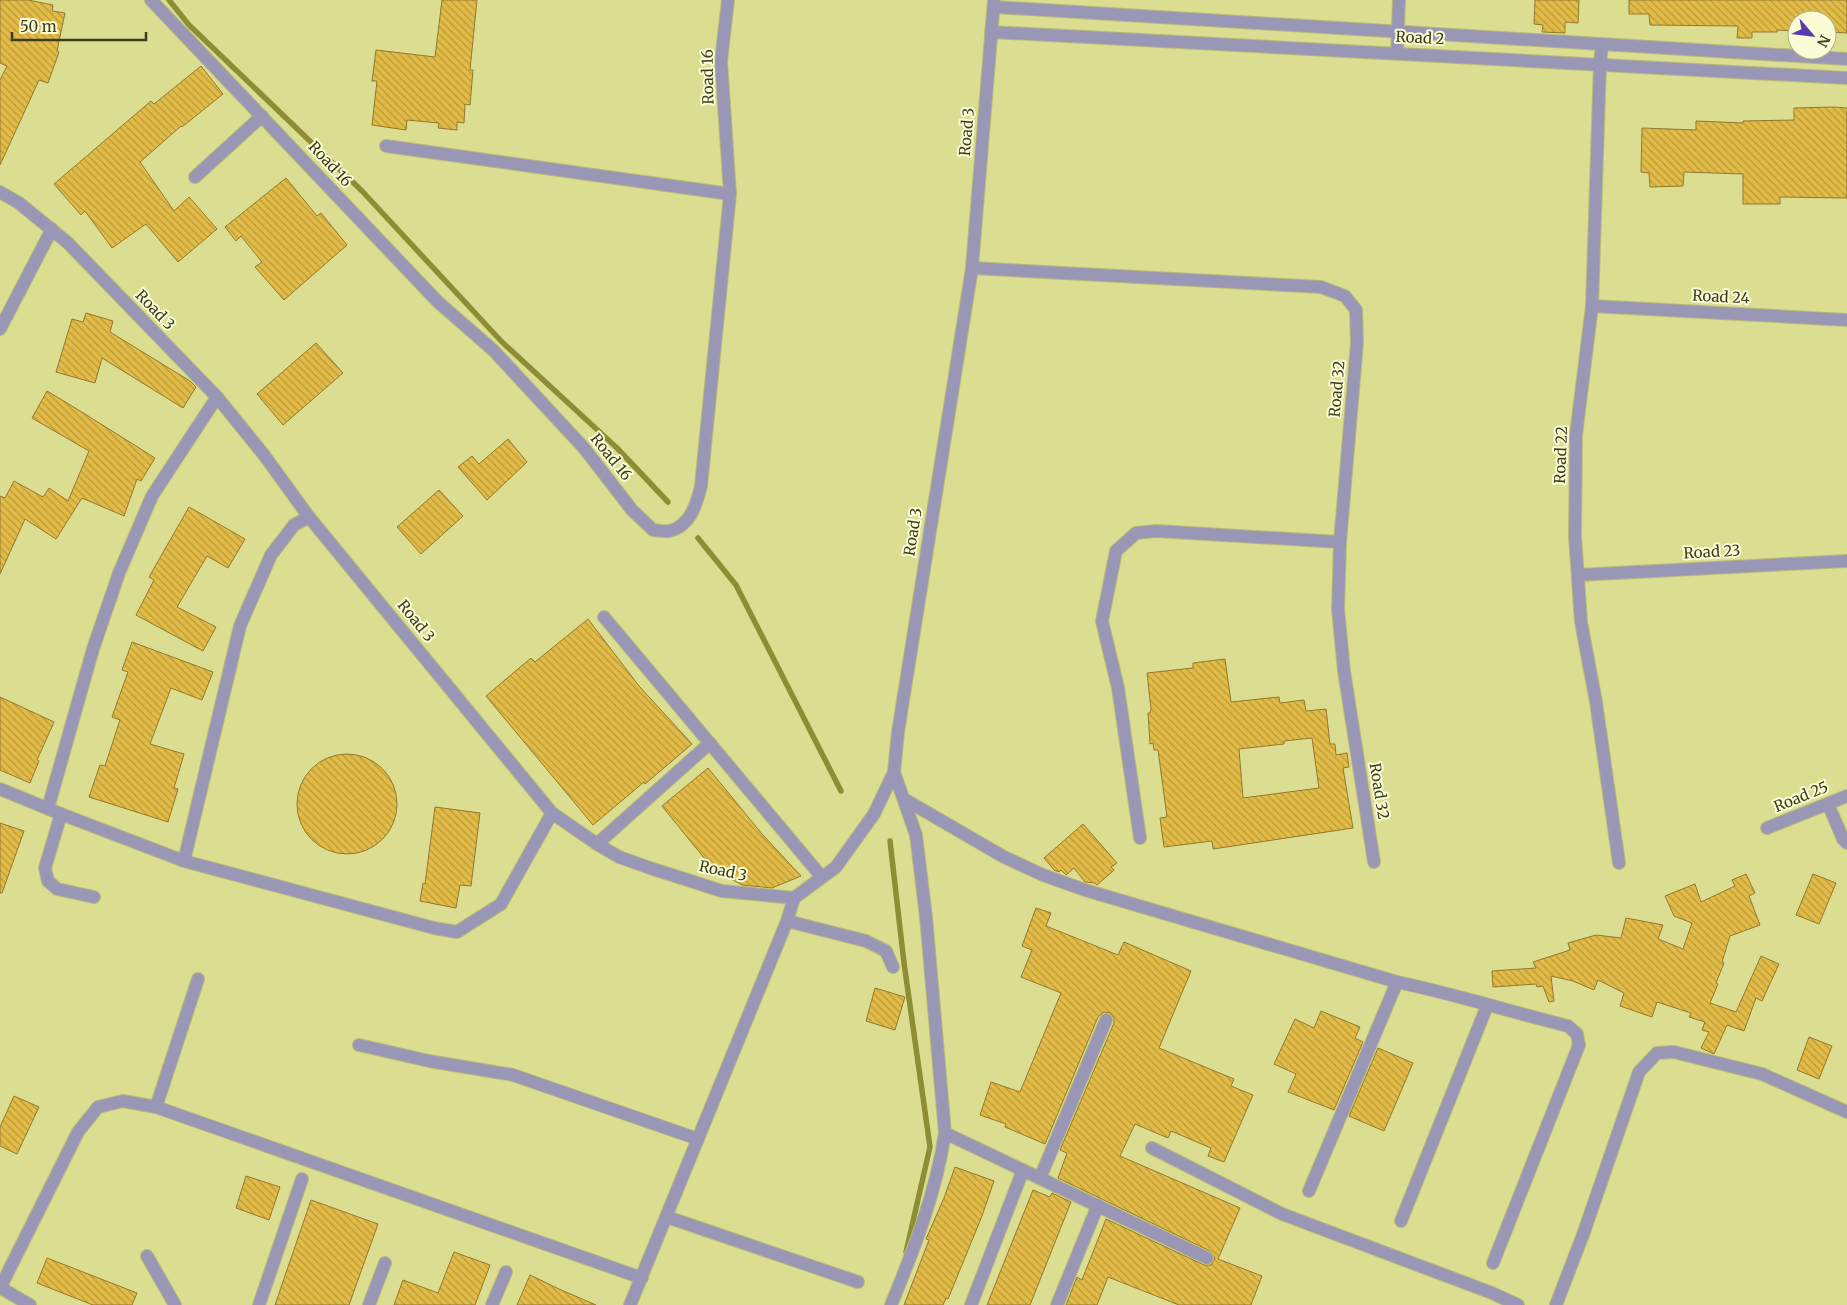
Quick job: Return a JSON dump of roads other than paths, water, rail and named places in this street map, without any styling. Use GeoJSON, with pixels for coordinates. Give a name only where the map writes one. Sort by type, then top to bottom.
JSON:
{"type":"FeatureCollection","features":[{"type":"Feature","properties":{"kind":"street","name":"Road 16"},"geometry":{"type":"LineString","coordinates":[[151,0],[438,302],[493,350],[584,448],[632,510],[653,530],[670,531],[685,523],[696,504],[698,495],[730,194],[721,61],[728,0]]}},
{"type":"Feature","properties":{"kind":"street"},"geometry":{"type":"LineString","coordinates":[[1397,53],[1399,0]]}},
{"type":"Feature","properties":{"kind":"street","name":"Road 2"},"geometry":{"type":"LineString","coordinates":[[994,4],[1397,33],[1847,59]]}},
{"type":"Feature","properties":{"kind":"street","name":"Road 3"},"geometry":{"type":"LineString","coordinates":[[0,192],[20,202],[68,243],[217,397],[264,455],[309,517],[552,813],[597,844],[627,860],[722,891],[794,898],[836,867],[874,814],[894,772],[898,732],[972,268],[994,4]]}},
{"type":"Feature","properties":{"kind":"street","name":"Road 2"},"geometry":{"type":"LineString","coordinates":[[991,32],[1847,78]]}},
{"type":"Feature","properties":{"kind":"street","name":"Road 22"},"geometry":{"type":"LineString","coordinates":[[1602,46],[1592,306],[1576,435],[1575,536],[1582,622],[1596,702],[1619,863]]}},
{"type":"Feature","properties":{"kind":"street"},"geometry":{"type":"LineString","coordinates":[[195,177],[262,116]]}},
{"type":"Feature","properties":{"kind":"street"},"geometry":{"type":"LineString","coordinates":[[386,146],[730,194]]}},
{"type":"Feature","properties":{"kind":"street"},"geometry":{"type":"LineString","coordinates":[[0,329],[52,229]]}},
{"type":"Feature","properties":{"kind":"street","name":"Road 32"},"geometry":{"type":"LineString","coordinates":[[972,268],[1321,287],[1345,296],[1356,310],[1357,344],[1340,542],[1338,609],[1344,671],[1374,862]]}},
{"type":"Feature","properties":{"kind":"street","name":"Road 24"},"geometry":{"type":"LineString","coordinates":[[1592,306],[1847,320]]}},
{"type":"Feature","properties":{"kind":"street"},"geometry":{"type":"LineString","coordinates":[[48,808],[93,649],[118,573],[152,496],[217,397]]}},
{"type":"Feature","properties":{"kind":"street"},"geometry":{"type":"LineString","coordinates":[[184,861],[240,626],[271,555],[294,525],[309,517]]}},
{"type":"Feature","properties":{"kind":"street"},"geometry":{"type":"LineString","coordinates":[[1140,838],[1118,688],[1102,620],[1116,551],[1136,533],[1156,531],[1340,542]]}},
{"type":"Feature","properties":{"kind":"street","name":"Road 23"},"geometry":{"type":"LineString","coordinates":[[1578,575],[1847,561]]}},
{"type":"Feature","properties":{"kind":"street"},"geometry":{"type":"LineString","coordinates":[[604,617],[822,876]]}},
{"type":"Feature","properties":{"kind":"street"},"geometry":{"type":"LineString","coordinates":[[597,844],[710,743]]}},
{"type":"Feature","properties":{"kind":"street"},"geometry":{"type":"LineString","coordinates":[[891,1305],[919,1234],[940,1164],[945,1133],[926,917],[916,835],[894,772]]}},
{"type":"Feature","properties":{"kind":"street"},"geometry":{"type":"LineString","coordinates":[[0,789],[184,861],[416,923],[457,932],[501,904],[552,813]]}},
{"type":"Feature","properties":{"kind":"street","name":"Road 25"},"geometry":{"type":"LineString","coordinates":[[1767,828],[1847,796]]}},
{"type":"Feature","properties":{"kind":"street"},"geometry":{"type":"LineString","coordinates":[[904,799],[1004,857],[1043,875],[1085,890],[1397,982],[1438,990],[1488,1006],[1568,1026],[1577,1034],[1579,1045],[1493,1263]]}},
{"type":"Feature","properties":{"kind":"street"},"geometry":{"type":"LineString","coordinates":[[1828,804],[1843,839],[1847,843]]}},
{"type":"Feature","properties":{"kind":"street"},"geometry":{"type":"LineString","coordinates":[[62,814],[45,868],[48,882],[56,889],[94,897]]}},
{"type":"Feature","properties":{"kind":"street"},"geometry":{"type":"LineString","coordinates":[[630,1305],[787,921],[794,898]]}},
{"type":"Feature","properties":{"kind":"street"},"geometry":{"type":"LineString","coordinates":[[787,921],[866,941],[886,951],[893,967]]}},
{"type":"Feature","properties":{"kind":"street"},"geometry":{"type":"LineString","coordinates":[[156,1107],[198,979]]}},
{"type":"Feature","properties":{"kind":"street"},"geometry":{"type":"LineString","coordinates":[[1309,1191],[1397,982]]}},
{"type":"Feature","properties":{"kind":"street"},"geometry":{"type":"LineString","coordinates":[[1401,1220],[1488,1006]]}},
{"type":"Feature","properties":{"kind":"street"},"geometry":{"type":"LineString","coordinates":[[1040,1178],[1106,1020]]}},
{"type":"Feature","properties":{"kind":"street"},"geometry":{"type":"LineString","coordinates":[[358,1046],[429,1061],[513,1075],[698,1139]]}},
{"type":"Feature","properties":{"kind":"street"},"geometry":{"type":"LineString","coordinates":[[1556,1305],[1584,1232],[1639,1072],[1657,1053],[1674,1052],[1762,1074],[1847,1112]]}},
{"type":"Feature","properties":{"kind":"street"},"geometry":{"type":"LineString","coordinates":[[30,1305],[1,1288],[78,1132],[98,1107],[123,1101],[156,1107],[642,1278]]}},
{"type":"Feature","properties":{"kind":"street"},"geometry":{"type":"LineString","coordinates":[[945,1133],[1208,1258]]}},
{"type":"Feature","properties":{"kind":"street"},"geometry":{"type":"LineString","coordinates":[[1152,1148],[1282,1214],[1492,1292],[1518,1305]]}},
{"type":"Feature","properties":{"kind":"street"},"geometry":{"type":"LineString","coordinates":[[970,1305],[1023,1170]]}},
{"type":"Feature","properties":{"kind":"street"},"geometry":{"type":"LineString","coordinates":[[259,1305],[302,1180]]}},
{"type":"Feature","properties":{"kind":"street"},"geometry":{"type":"LineString","coordinates":[[1057,1305],[1098,1205]]}},
{"type":"Feature","properties":{"kind":"street"},"geometry":{"type":"LineString","coordinates":[[667,1217],[858,1282]]}},
{"type":"Feature","properties":{"kind":"street"},"geometry":{"type":"LineString","coordinates":[[147,1256],[175,1305]]}},
{"type":"Feature","properties":{"kind":"street"},"geometry":{"type":"LineString","coordinates":[[369,1305],[384,1263]]}},
{"type":"Feature","properties":{"kind":"street"},"geometry":{"type":"LineString","coordinates":[[492,1305],[506,1272]]}},
{"type":"Feature","properties":{"kind":"waterway"},"geometry":{"type":"LineString","coordinates":[[169,0],[189,25],[362,191],[502,342],[617,448],[668,502]]}},
{"type":"Feature","properties":{"kind":"waterway"},"geometry":{"type":"LineString","coordinates":[[698,538],[736,585],[841,791]]}},
{"type":"Feature","properties":{"kind":"waterway"},"geometry":{"type":"LineString","coordinates":[[890,841],[904,963],[930,1147],[906,1252]]}}]}
